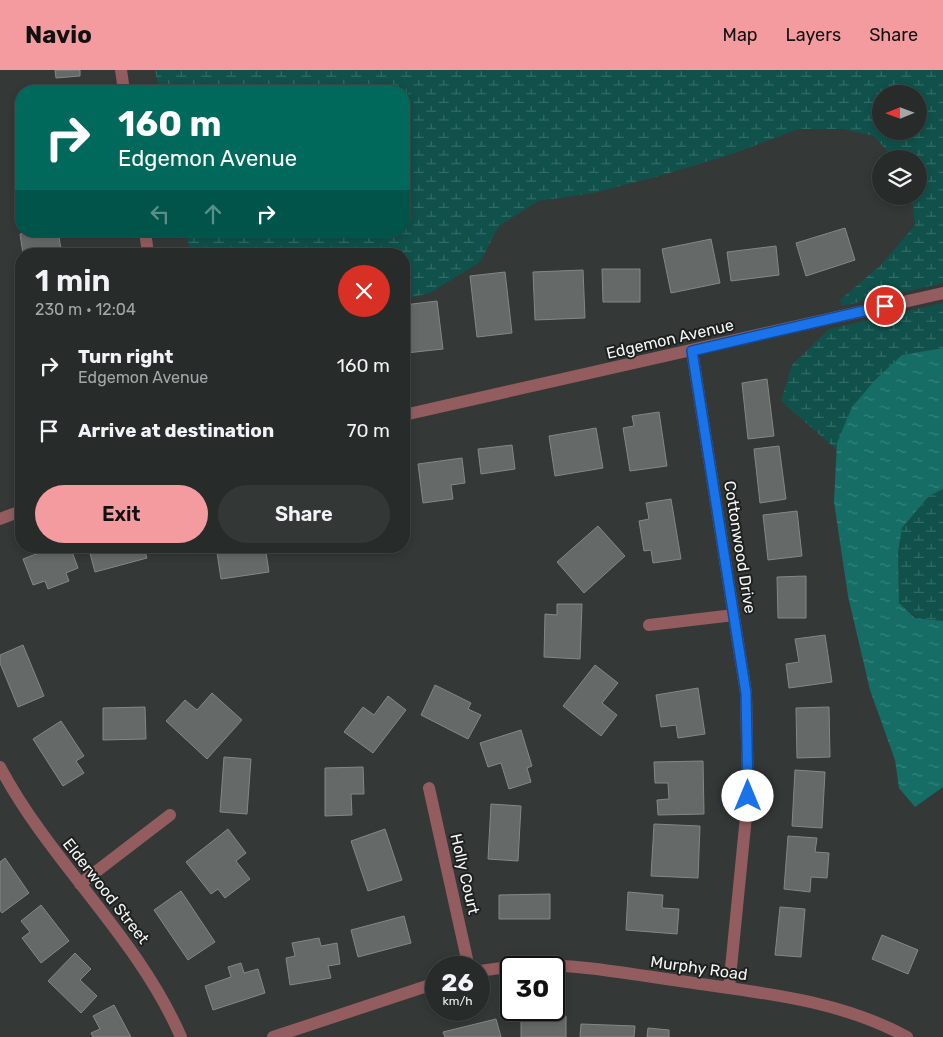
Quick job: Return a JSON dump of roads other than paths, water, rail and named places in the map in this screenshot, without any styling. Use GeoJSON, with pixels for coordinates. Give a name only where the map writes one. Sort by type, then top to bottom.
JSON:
{"type":"FeatureCollection","features":[{"type":"Feature","properties":{"kind":"street"},"geometry":{"type":"LineString","coordinates":[[121,70],[123,85]]}},
{"type":"Feature","properties":{"kind":"street","name":"Edgemon Avenue"},"geometry":{"type":"LineString","coordinates":[[410,414],[943,293]]}},
{"type":"Feature","properties":{"kind":"street","name":"Cottonwood Drive"},"geometry":{"type":"LineString","coordinates":[[692,351],[746,693],[748,796],[729,988]]}},
{"type":"Feature","properties":{"kind":"street"},"geometry":{"type":"LineString","coordinates":[[0,519],[15,513]]}},
{"type":"Feature","properties":{"kind":"street"},"geometry":{"type":"LineString","coordinates":[[649,624],[734,615]]}},
{"type":"Feature","properties":{"kind":"street","name":"Elderwood Street"},"geometry":{"type":"LineString","coordinates":[[0,767],[39,831],[133,952],[168,1007],[180,1037]]}},
{"type":"Feature","properties":{"kind":"street","name":"Holly Court"},"geometry":{"type":"LineString","coordinates":[[429,788],[466,956]]}},
{"type":"Feature","properties":{"kind":"street"},"geometry":{"type":"LineString","coordinates":[[80,884],[170,815]]}},
{"type":"Feature","properties":{"kind":"street","name":"Murphy Road"},"geometry":{"type":"LineString","coordinates":[[490,970],[527,965],[571,967],[729,988],[828,1004],[889,1027],[907,1037]]}},
{"type":"Feature","properties":{"kind":"street"},"geometry":{"type":"LineString","coordinates":[[273,1037],[425,987]]}},
{"type":"Feature","properties":{"kind":"water"},"geometry":{"type":"Polygon","coordinates":[[[943,348],[943,489],[929,496],[902,528],[898,552],[899,603],[915,618],[943,621],[943,787],[915,807],[899,788],[895,760],[870,690],[848,596],[834,502],[837,443],[852,407],[875,380],[902,355],[943,348]]]}}]}
